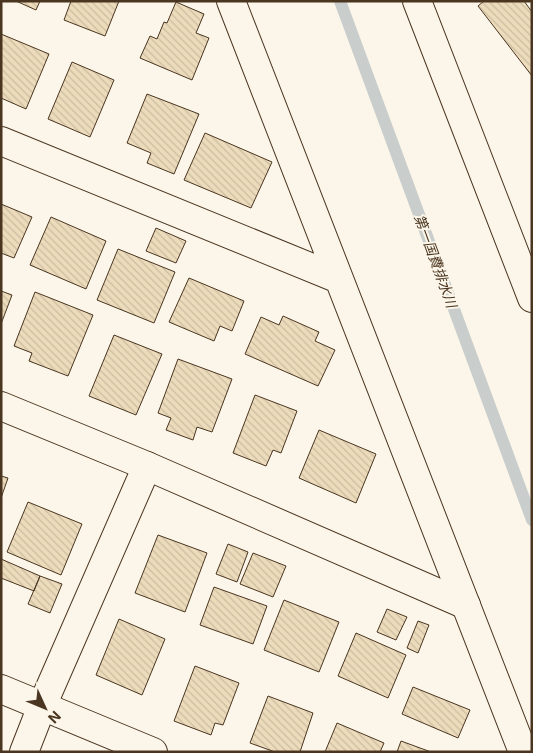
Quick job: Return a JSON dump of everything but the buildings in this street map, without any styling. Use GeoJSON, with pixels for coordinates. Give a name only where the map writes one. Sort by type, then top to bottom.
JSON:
{"type":"FeatureCollection","features":[{"type":"Feature","properties":{"kind":"street"},"geometry":{"type":"LineString","coordinates":[[231,1],[523,752]]}},
{"type":"Feature","properties":{"kind":"street"},"geometry":{"type":"LineString","coordinates":[[417,1],[532,298]]}},
{"type":"Feature","properties":{"kind":"street"},"geometry":{"type":"LineString","coordinates":[[1,141],[340,279]]}},
{"type":"Feature","properties":{"kind":"street"},"geometry":{"type":"LineString","coordinates":[[1,406],[147,466],[466,605]]}},
{"type":"Feature","properties":{"kind":"street"},"geometry":{"type":"LineString","coordinates":[[24,752],[42,706],[147,466]]}},
{"type":"Feature","properties":{"kind":"street"},"geometry":{"type":"LineString","coordinates":[[1,689],[153,752]]}},
{"type":"Feature","properties":{"kind":"waterway","name":"第一国費排水川"},"geometry":{"type":"LineString","coordinates":[[340,1],[532,520]]}}]}
